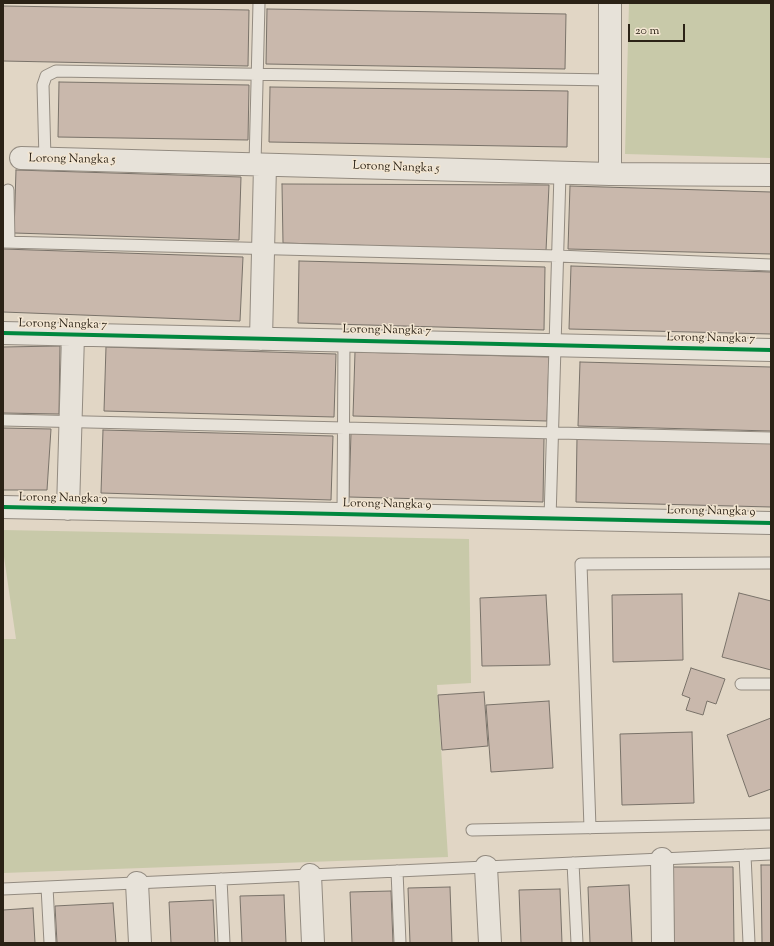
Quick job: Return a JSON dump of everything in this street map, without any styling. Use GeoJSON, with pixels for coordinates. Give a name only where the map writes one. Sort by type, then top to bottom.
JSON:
{"type":"FeatureCollection","features":[{"type":"Feature","properties":{"kind":"street"},"geometry":{"type":"LineString","coordinates":[[610,3],[610,174]]}},
{"type":"Feature","properties":{"kind":"street","name":"Lorong Nangka 5"},"geometry":{"type":"LineString","coordinates":[[21,158],[560,173],[771,175]]}},
{"type":"Feature","properties":{"kind":"street"},"geometry":{"type":"LineString","coordinates":[[260,165],[263,248],[261,339]]}},
{"type":"Feature","properties":{"kind":"street","name":"Lorong Nangka 7"},"geometry":{"type":"LineString","coordinates":[[3,333],[771,350]]}},
{"type":"Feature","properties":{"kind":"street"},"geometry":{"type":"LineString","coordinates":[[68,509],[73,335]]}},
{"type":"Feature","properties":{"kind":"street","name":"Lorong Nangka 9"},"geometry":{"type":"LineString","coordinates":[[3,507],[771,524]]}},
{"type":"Feature","properties":{"kind":"street"},"geometry":{"type":"LineString","coordinates":[[662,859],[663,943]]}},
{"type":"Feature","properties":{"kind":"street"},"geometry":{"type":"LineString","coordinates":[[486,867],[490,943]]}},
{"type":"Feature","properties":{"kind":"street"},"geometry":{"type":"LineString","coordinates":[[310,875],[313,943]]}},
{"type":"Feature","properties":{"kind":"street"},"geometry":{"type":"LineString","coordinates":[[137,883],[140,943]]}},
{"type":"Feature","properties":{"kind":"lane"},"geometry":{"type":"LineString","coordinates":[[259,3],[257,75],[260,165]]}},
{"type":"Feature","properties":{"kind":"lane"},"geometry":{"type":"LineString","coordinates":[[45,159],[43,85],[46,76],[56,72],[610,80]]}},
{"type":"Feature","properties":{"kind":"lane"},"geometry":{"type":"LineString","coordinates":[[550,519],[560,173]]}},
{"type":"Feature","properties":{"kind":"lane"},"geometry":{"type":"LineString","coordinates":[[8,190],[6,242],[558,256],[771,265]]}},
{"type":"Feature","properties":{"kind":"lane"},"geometry":{"type":"LineString","coordinates":[[343,514],[344,341]]}},
{"type":"Feature","properties":{"kind":"lane"},"geometry":{"type":"LineString","coordinates":[[3,420],[771,438]]}},
{"type":"Feature","properties":{"kind":"lane"},"geometry":{"type":"LineString","coordinates":[[590,828],[581,564],[771,563]]}},
{"type":"Feature","properties":{"kind":"lane"},"geometry":{"type":"LineString","coordinates":[[741,684],[771,684]]}},
{"type":"Feature","properties":{"kind":"lane"},"geometry":{"type":"LineString","coordinates":[[472,830],[771,824]]}},
{"type":"Feature","properties":{"kind":"lane"},"geometry":{"type":"LineString","coordinates":[[3,889],[771,854]]}},
{"type":"Feature","properties":{"kind":"lane"},"geometry":{"type":"LineString","coordinates":[[745,855],[749,943]]}},
{"type":"Feature","properties":{"kind":"lane"},"geometry":{"type":"LineString","coordinates":[[573,863],[577,943]]}},
{"type":"Feature","properties":{"kind":"lane"},"geometry":{"type":"LineString","coordinates":[[396,871],[400,943]]}},
{"type":"Feature","properties":{"kind":"lane"},"geometry":{"type":"LineString","coordinates":[[221,879],[224,943]]}},
{"type":"Feature","properties":{"kind":"lane"},"geometry":{"type":"LineString","coordinates":[[48,887],[50,943]]}},
{"type":"Feature","properties":{"kind":"green space"},"geometry":{"type":"Polygon","coordinates":[[[629,3],[771,3],[771,158],[625,154],[629,3]]]}},
{"type":"Feature","properties":{"kind":"green space"},"geometry":{"type":"Polygon","coordinates":[[[3,530],[469,539],[471,683],[437,685],[448,857],[3,873],[3,639],[16,639],[3,550],[3,530]]]}},
{"type":"Feature","properties":{"kind":"building"},"geometry":{"type":"Polygon","coordinates":[[[3,6],[249,10],[248,66],[3,61],[3,6]]]}},
{"type":"Feature","properties":{"kind":"building"},"geometry":{"type":"Polygon","coordinates":[[[267,9],[566,14],[565,69],[266,64],[267,9]]]}},
{"type":"Feature","properties":{"kind":"building"},"geometry":{"type":"Polygon","coordinates":[[[59,82],[249,85],[248,140],[58,137],[59,82]]]}},
{"type":"Feature","properties":{"kind":"building"},"geometry":{"type":"Polygon","coordinates":[[[270,87],[568,91],[567,147],[269,142],[270,87]]]}},
{"type":"Feature","properties":{"kind":"building"},"geometry":{"type":"Polygon","coordinates":[[[16,170],[241,177],[239,240],[14,233],[16,170]]]}},
{"type":"Feature","properties":{"kind":"building"},"geometry":{"type":"Polygon","coordinates":[[[282,184],[549,185],[546,251],[283,243],[282,184]]]}},
{"type":"Feature","properties":{"kind":"building"},"geometry":{"type":"Polygon","coordinates":[[[570,186],[771,192],[771,254],[568,249],[570,186]]]}},
{"type":"Feature","properties":{"kind":"building"},"geometry":{"type":"Polygon","coordinates":[[[3,249],[243,257],[240,321],[3,312],[3,249]]]}},
{"type":"Feature","properties":{"kind":"building"},"geometry":{"type":"Polygon","coordinates":[[[299,261],[545,267],[544,330],[298,323],[299,261]]]}},
{"type":"Feature","properties":{"kind":"building"},"geometry":{"type":"Polygon","coordinates":[[[571,266],[771,272],[771,334],[569,329],[571,266]]]}},
{"type":"Feature","properties":{"kind":"building"},"geometry":{"type":"Polygon","coordinates":[[[60,346],[59,414],[3,413],[3,347],[60,346]]]}},
{"type":"Feature","properties":{"kind":"building"},"geometry":{"type":"Polygon","coordinates":[[[106,347],[336,354],[334,417],[104,411],[106,347]]]}},
{"type":"Feature","properties":{"kind":"building"},"geometry":{"type":"Polygon","coordinates":[[[355,352],[549,357],[547,421],[353,416],[355,352]]]}},
{"type":"Feature","properties":{"kind":"building"},"geometry":{"type":"Polygon","coordinates":[[[580,362],[771,367],[771,431],[578,426],[580,362]]]}},
{"type":"Feature","properties":{"kind":"building"},"geometry":{"type":"Polygon","coordinates":[[[3,428],[51,429],[47,490],[3,490],[3,428]]]}},
{"type":"Feature","properties":{"kind":"building"},"geometry":{"type":"Polygon","coordinates":[[[103,430],[333,436],[331,500],[101,493],[103,430]]]}},
{"type":"Feature","properties":{"kind":"building"},"geometry":{"type":"Polygon","coordinates":[[[351,433],[544,438],[543,502],[349,497],[351,433]]]}},
{"type":"Feature","properties":{"kind":"building"},"geometry":{"type":"Polygon","coordinates":[[[577,438],[771,443],[771,507],[576,502],[577,438]]]}},
{"type":"Feature","properties":{"kind":"building"},"geometry":{"type":"Polygon","coordinates":[[[739,593],[771,601],[771,670],[722,657],[739,593]]]}},
{"type":"Feature","properties":{"kind":"building"},"geometry":{"type":"Polygon","coordinates":[[[682,594],[683,660],[613,662],[612,595],[682,594]]]}},
{"type":"Feature","properties":{"kind":"building"},"geometry":{"type":"Polygon","coordinates":[[[546,595],[550,665],[482,666],[480,598],[546,595]]]}},
{"type":"Feature","properties":{"kind":"building"},"geometry":{"type":"Polygon","coordinates":[[[691,668],[725,679],[716,704],[707,701],[703,715],[686,710],[690,698],[682,695],[691,668]]]}},
{"type":"Feature","properties":{"kind":"building"},"geometry":{"type":"Polygon","coordinates":[[[484,692],[488,746],[442,750],[438,695],[484,692]]]}},
{"type":"Feature","properties":{"kind":"building"},"geometry":{"type":"Polygon","coordinates":[[[549,701],[553,768],[491,772],[486,705],[549,701]]]}},
{"type":"Feature","properties":{"kind":"building"},"geometry":{"type":"Polygon","coordinates":[[[771,718],[771,789],[749,797],[727,735],[771,718]]]}},
{"type":"Feature","properties":{"kind":"building"},"geometry":{"type":"Polygon","coordinates":[[[692,732],[694,803],[622,805],[620,734],[692,732]]]}},
{"type":"Feature","properties":{"kind":"building"},"geometry":{"type":"Polygon","coordinates":[[[761,865],[771,865],[771,943],[762,943],[761,865]]]}},
{"type":"Feature","properties":{"kind":"building"},"geometry":{"type":"Polygon","coordinates":[[[673,867],[733,867],[734,943],[674,943],[673,867]]]}},
{"type":"Feature","properties":{"kind":"building"},"geometry":{"type":"Polygon","coordinates":[[[629,885],[632,943],[590,943],[588,887],[629,885]]]}},
{"type":"Feature","properties":{"kind":"building"},"geometry":{"type":"Polygon","coordinates":[[[450,887],[452,943],[410,943],[408,888],[450,887]]]}},
{"type":"Feature","properties":{"kind":"building"},"geometry":{"type":"Polygon","coordinates":[[[560,889],[562,943],[521,943],[519,890],[560,889]]]}},
{"type":"Feature","properties":{"kind":"building"},"geometry":{"type":"Polygon","coordinates":[[[391,891],[393,943],[352,943],[350,892],[391,891]]]}},
{"type":"Feature","properties":{"kind":"building"},"geometry":{"type":"Polygon","coordinates":[[[284,895],[286,943],[242,943],[240,896],[284,895]]]}},
{"type":"Feature","properties":{"kind":"building"},"geometry":{"type":"Polygon","coordinates":[[[213,900],[215,943],[171,943],[169,902],[213,900]]]}},
{"type":"Feature","properties":{"kind":"building"},"geometry":{"type":"Polygon","coordinates":[[[113,903],[116,943],[57,943],[55,906],[113,903]]]}},
{"type":"Feature","properties":{"kind":"building"},"geometry":{"type":"Polygon","coordinates":[[[33,908],[35,943],[3,943],[3,910],[33,908]]]}},
{"type":"Feature","properties":{"kind":"cycle path"},"geometry":{"type":"LineString","coordinates":[[3,333],[771,350]]}},
{"type":"Feature","properties":{"kind":"cycle path"},"geometry":{"type":"LineString","coordinates":[[3,507],[771,523]]}}]}
